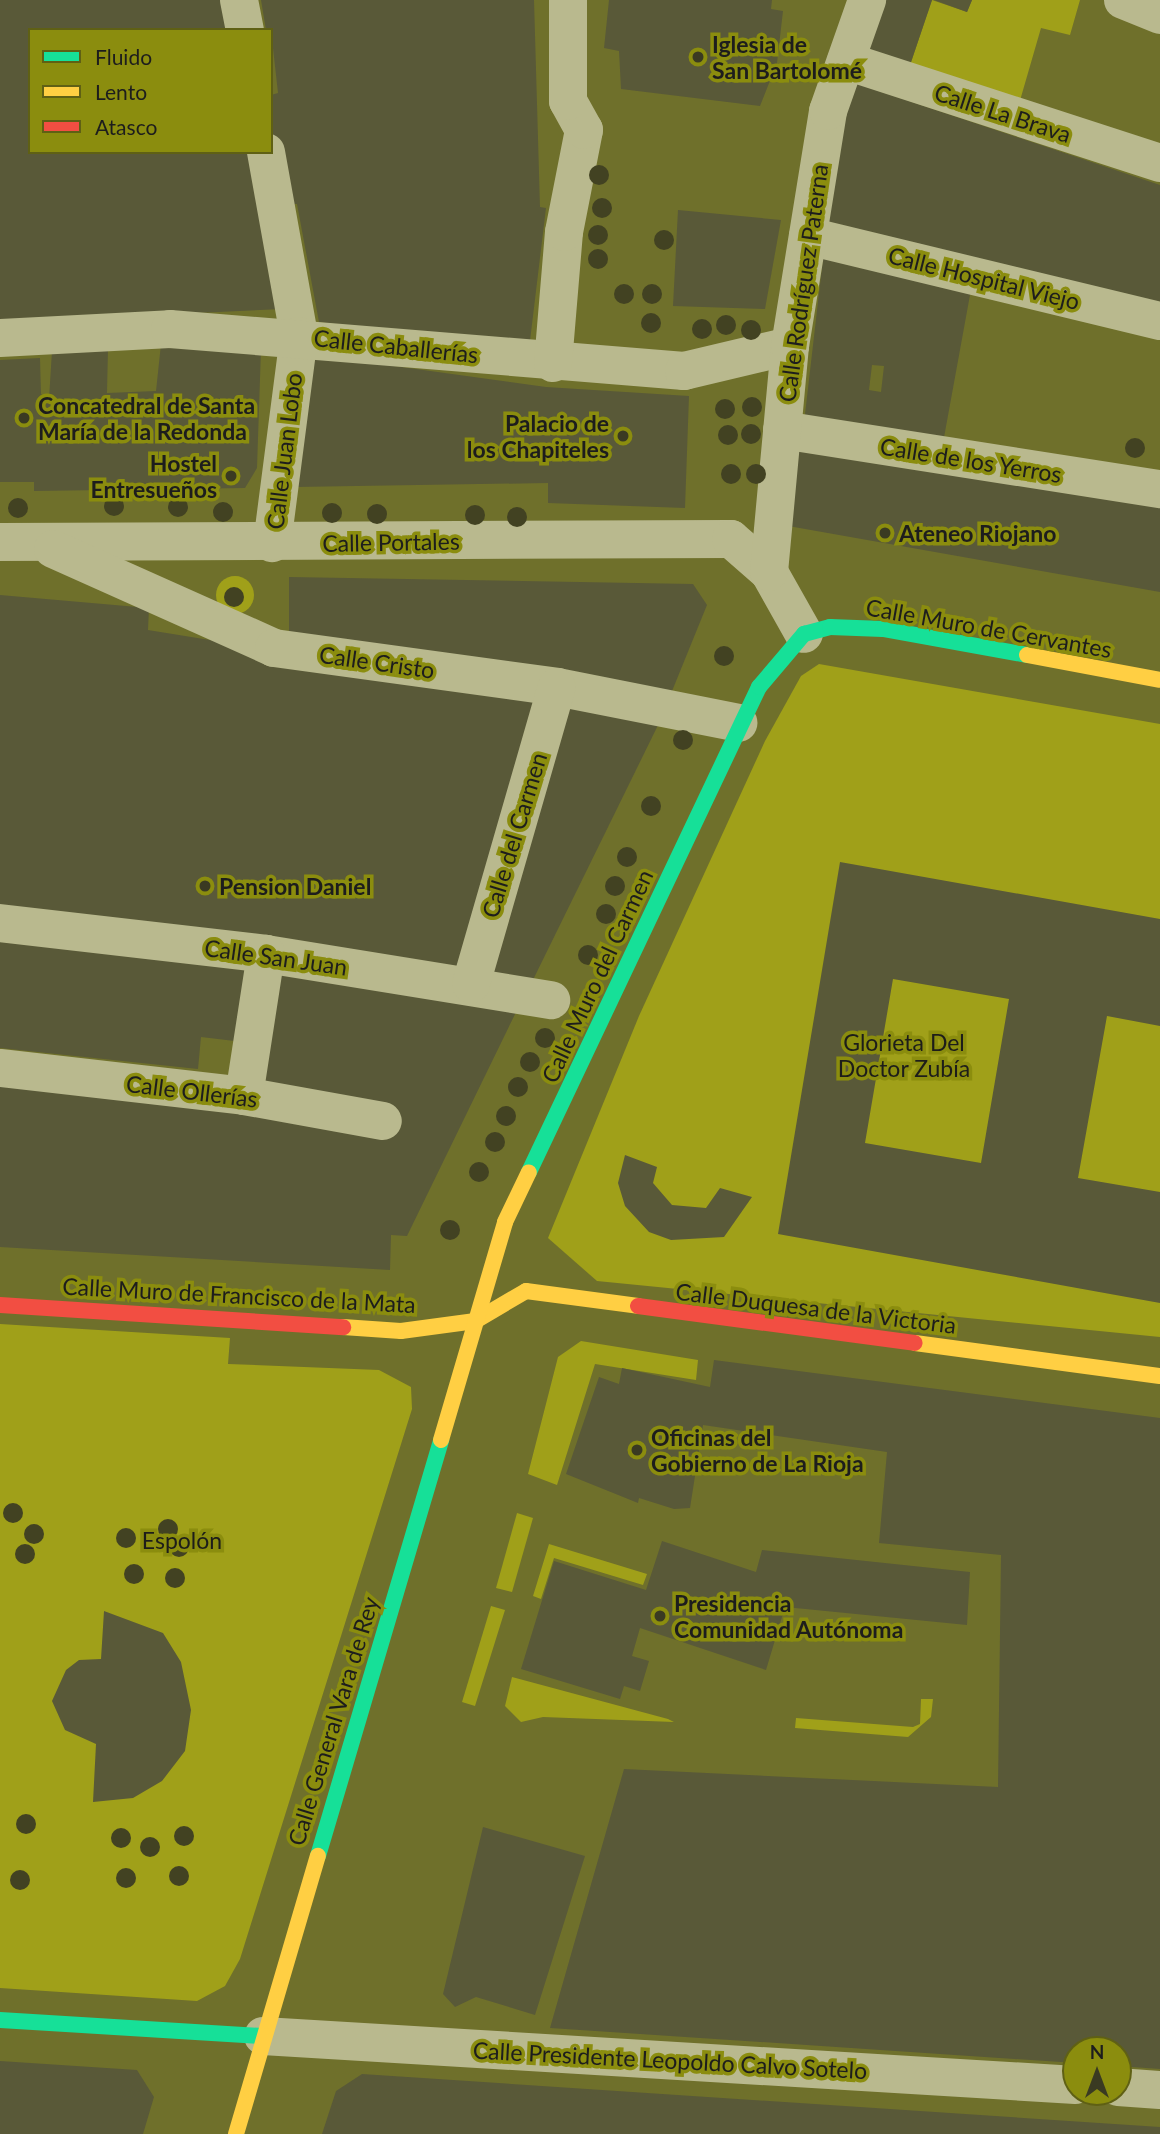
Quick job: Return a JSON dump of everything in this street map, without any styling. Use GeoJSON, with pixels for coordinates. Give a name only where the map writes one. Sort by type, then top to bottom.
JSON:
{"type":"FeatureCollection","features":[{"type":"Feature","properties":{"kind":"main road","name":"Calle Muro de Cervantes"},"geometry":{"type":"LineString","coordinates":[[791,646],[830,627],[883,629],[1160,680]]}},
{"type":"Feature","properties":{"kind":"main road","name":"Calle Muro del Carmen"},"geometry":{"type":"LineString","coordinates":[[475,1321],[505,1222],[738,723],[791,646]]}},
{"type":"Feature","properties":{"kind":"main road","name":"Calle Duquesa de la Victoria"},"geometry":{"type":"LineString","coordinates":[[475,1321],[526,1292],[1160,1376]]}},
{"type":"Feature","properties":{"kind":"main road","name":"Calle Muro de Francisco de la Mata"},"geometry":{"type":"LineString","coordinates":[[0,1305],[401,1331],[475,1321]]}},
{"type":"Feature","properties":{"kind":"main road","name":"Calle General Vara de Rey"},"geometry":{"type":"LineString","coordinates":[[236,2134],[475,1321]]}},
{"type":"Feature","properties":{"kind":"main road"},"geometry":{"type":"LineString","coordinates":[[0,2020],[263,2036]]}},
{"type":"Feature","properties":{"kind":"street"},"geometry":{"type":"LineString","coordinates":[[239,0],[245,28]]}},
{"type":"Feature","properties":{"kind":"street"},"geometry":{"type":"LineString","coordinates":[[553,363],[564,232],[584,130],[568,101],[568,0]]}},
{"type":"Feature","properties":{"kind":"street","name":"Calle Rodríguez Paterna"},"geometry":{"type":"LineString","coordinates":[[769,572],[790,346],[828,111],[867,0]]}},
{"type":"Feature","properties":{"kind":"street"},"geometry":{"type":"LineString","coordinates":[[1123,0],[1160,15]]}},
{"type":"Feature","properties":{"kind":"street","name":"Calle La Brava"},"geometry":{"type":"LineString","coordinates":[[846,61],[1160,163]]}},
{"type":"Feature","properties":{"kind":"street","name":"Calle Juan Lobo"},"geometry":{"type":"LineString","coordinates":[[266,154],[299,336],[272,543]]}},
{"type":"Feature","properties":{"kind":"street","name":"Calle Hospital Viejo"},"geometry":{"type":"LineString","coordinates":[[808,236],[1160,321]]}},
{"type":"Feature","properties":{"kind":"street","name":"Calle Caballerías"},"geometry":{"type":"LineString","coordinates":[[0,338],[170,329],[299,336],[553,363],[688,371],[790,346]]}},
{"type":"Feature","properties":{"kind":"street","name":"Calle de los Yerros"},"geometry":{"type":"LineString","coordinates":[[782,430],[941,457],[1160,489]]}},
{"type":"Feature","properties":{"kind":"street","name":"Calle Portales"},"geometry":{"type":"LineString","coordinates":[[17,542],[732,539],[769,572],[791,646]]}},
{"type":"Feature","properties":{"kind":"street","name":"Calle Cristo"},"geometry":{"type":"LineString","coordinates":[[17,542],[274,648],[557,687],[738,723]]}},
{"type":"Feature","properties":{"kind":"street","name":"Calle del Carmen"},"geometry":{"type":"LineString","coordinates":[[471,984],[557,687]]}},
{"type":"Feature","properties":{"kind":"street","name":"Calle San Juan"},"geometry":{"type":"LineString","coordinates":[[0,923],[266,954],[471,984],[551,1000]]}},
{"type":"Feature","properties":{"kind":"street"},"geometry":{"type":"LineString","coordinates":[[244,1096],[266,954]]}},
{"type":"Feature","properties":{"kind":"street","name":"Calle Ollerías"},"geometry":{"type":"LineString","coordinates":[[0,1068],[244,1096],[383,1121]]}},
{"type":"Feature","properties":{"kind":"street","name":"Calle Presidente Leopoldo Calvo Sotelo"},"geometry":{"type":"LineString","coordinates":[[263,2036],[1062,2084]]}},
{"type":"Feature","properties":{"kind":"street"},"geometry":{"type":"LineString","coordinates":[[1132,2088],[1160,2090]]}},
{"type":"Feature","properties":{"kind":"green space"},"geometry":{"type":"Polygon","coordinates":[[[932,0],[967,12],[972,0],[1080,0],[1070,35],[1041,28],[1019,104],[908,71],[932,0]]]}},
{"type":"Feature","properties":{"kind":"green space"},"geometry":{"type":"Polygon","coordinates":[[[235,576],[249,581],[254,595],[249,609],[235,614],[221,609],[216,595],[221,581],[235,576]]]}},
{"type":"Feature","properties":{"kind":"green space","name":"Glorieta Del Doctor Zubía"},"geometry":{"type":"Polygon","coordinates":[[[819,664],[1160,724],[1160,1337],[597,1281],[548,1238],[639,1016],[765,741],[801,676],[819,664]]]}},
{"type":"Feature","properties":{"kind":"green space","name":"Espolón"},"geometry":{"type":"Polygon","coordinates":[[[0,1324],[230,1338],[228,1364],[379,1370],[411,1387],[412,1409],[240,1959],[225,1986],[197,2001],[0,1988],[0,1324]]]}},
{"type":"Feature","properties":{"kind":"green space"},"geometry":{"type":"Polygon","coordinates":[[[581,1341],[698,1360],[696,1380],[595,1364],[557,1485],[528,1474],[558,1357],[581,1341]]]}},
{"type":"Feature","properties":{"kind":"green space"},"geometry":{"type":"Polygon","coordinates":[[[517,1513],[533,1518],[512,1592],[496,1588],[517,1513]]]}},
{"type":"Feature","properties":{"kind":"green space"},"geometry":{"type":"Polygon","coordinates":[[[549,1544],[647,1574],[643,1585],[554,1558],[541,1599],[533,1596],[549,1544]]]}},
{"type":"Feature","properties":{"kind":"green space"},"geometry":{"type":"Polygon","coordinates":[[[491,1606],[505,1610],[475,1706],[462,1702],[491,1606]]]}},
{"type":"Feature","properties":{"kind":"green space"},"geometry":{"type":"Polygon","coordinates":[[[512,1677],[674,1722],[543,1717],[521,1722],[505,1706],[512,1677]]]}},
{"type":"Feature","properties":{"kind":"green space"},"geometry":{"type":"Polygon","coordinates":[[[921,1699],[933,1699],[931,1717],[908,1737],[795,1728],[796,1718],[913,1727],[920,1724],[921,1699]]]}},
{"type":"Feature","properties":{"kind":"building"},"geometry":{"type":"Polygon","coordinates":[[[0,0],[225,0],[231,28],[28,28],[28,154],[252,154],[282,309],[0,322],[0,0]]]}},
{"type":"Feature","properties":{"kind":"building"},"geometry":{"type":"Polygon","coordinates":[[[261,0],[534,0],[540,207],[546,208],[529,349],[319,322],[297,204],[282,204],[273,152],[273,94],[278,93],[273,28],[266,28],[261,0]]]}},
{"type":"Feature","properties":{"kind":"building","name":"Iglesia de San Bartolomé"},"geometry":{"type":"Polygon","coordinates":[[[609,0],[772,0],[771,9],[783,11],[777,63],[760,106],[621,89],[619,51],[604,48],[609,0]]]}},
{"type":"Feature","properties":{"kind":"building"},"geometry":{"type":"Polygon","coordinates":[[[884,0],[932,0],[908,71],[864,59],[884,0]]]}},
{"type":"Feature","properties":{"kind":"building"},"geometry":{"type":"Polygon","coordinates":[[[934,0],[972,0],[967,12],[934,0]]]}},
{"type":"Feature","properties":{"kind":"building"},"geometry":{"type":"Polygon","coordinates":[[[855,83],[1160,185],[1160,307],[826,233],[834,158],[855,83]]]}},
{"type":"Feature","properties":{"kind":"building"},"geometry":{"type":"Polygon","coordinates":[[[678,210],[781,220],[765,309],[673,306],[678,210]]]}},
{"type":"Feature","properties":{"kind":"building"},"geometry":{"type":"Polygon","coordinates":[[[824,250],[972,284],[943,443],[804,423],[824,250]],[[872,365],[869,390],[881,392],[884,366],[872,365]]]}},
{"type":"Feature","properties":{"kind":"building"},"geometry":{"type":"Polygon","coordinates":[[[161,344],[261,349],[257,468],[245,488],[34,491],[34,482],[0,482],[0,360],[40,358],[41,394],[49,399],[52,351],[108,349],[107,393],[156,391],[161,344]]]}},
{"type":"Feature","properties":{"kind":"building"},"geometry":{"type":"Polygon","coordinates":[[[300,353],[546,387],[689,396],[685,508],[548,503],[548,483],[295,487],[300,353]]]}},
{"type":"Feature","properties":{"kind":"building"},"geometry":{"type":"Polygon","coordinates":[[[789,436],[1160,498],[1160,592],[777,524],[789,436]]]}},
{"type":"Feature","properties":{"kind":"building"},"geometry":{"type":"Polygon","coordinates":[[[289,577],[693,584],[707,605],[670,696],[289,644],[289,577]]]}},
{"type":"Feature","properties":{"kind":"building"},"geometry":{"type":"Polygon","coordinates":[[[0,595],[149,608],[148,630],[543,694],[463,967],[0,907],[0,595]]]}},
{"type":"Feature","properties":{"kind":"building"},"geometry":{"type":"Polygon","coordinates":[[[567,698],[664,713],[530,986],[486,975],[567,698]]]}},
{"type":"Feature","properties":{"kind":"building"},"geometry":{"type":"Polygon","coordinates":[[[840,862],[1160,919],[1160,1026],[1107,1016],[1078,1178],[1160,1192],[1160,1303],[778,1234],[840,862]],[[893,979],[865,1143],[981,1163],[1009,999],[893,979]]]}},
{"type":"Feature","properties":{"kind":"building"},"geometry":{"type":"Polygon","coordinates":[[[0,930],[254,962],[243,1042],[201,1037],[198,1069],[0,1048],[0,930]]]}},
{"type":"Feature","properties":{"kind":"building"},"geometry":{"type":"Polygon","coordinates":[[[274,965],[519,1006],[407,1236],[391,1235],[390,1270],[0,1247],[0,1082],[255,1087],[274,965]]]}},
{"type":"Feature","properties":{"kind":"building"},"geometry":{"type":"Polygon","coordinates":[[[625,1155],[657,1167],[653,1183],[672,1205],[706,1208],[720,1188],[752,1197],[724,1237],[671,1240],[649,1232],[625,1206],[618,1183],[625,1155]]]}},
{"type":"Feature","properties":{"kind":"building"},"geometry":{"type":"Polygon","coordinates":[[[714,1360],[1160,1418],[1160,2069],[1132,2067],[1132,2036],[1062,2036],[1062,2062],[550,2028],[624,1769],[998,1787],[1001,1555],[879,1543],[887,1452],[703,1425],[690,1508],[674,1509],[639,1498],[638,1503],[566,1474],[599,1377],[619,1384],[622,1368],[710,1387],[714,1360]]]}},
{"type":"Feature","properties":{"kind":"building","name":"Presidencia Comunidad Autónoma"},"geometry":{"type":"Polygon","coordinates":[[[662,1541],[756,1572],[762,1550],[970,1572],[967,1625],[785,1607],[766,1670],[640,1628],[632,1656],[649,1661],[640,1691],[624,1686],[620,1699],[521,1669],[554,1561],[646,1590],[662,1541]]]}},
{"type":"Feature","properties":{"kind":"building"},"geometry":{"type":"Polygon","coordinates":[[[104,1611],[163,1633],[181,1662],[191,1710],[185,1751],[162,1781],[133,1798],[93,1802],[96,1744],[65,1730],[52,1701],[66,1670],[79,1660],[101,1659],[104,1611]]]}},
{"type":"Feature","properties":{"kind":"building"},"geometry":{"type":"Polygon","coordinates":[[[483,1827],[585,1856],[535,2015],[476,1997],[455,2007],[443,1994],[483,1827]]]}},
{"type":"Feature","properties":{"kind":"building"},"geometry":{"type":"Polygon","coordinates":[[[0,2061],[137,2070],[154,2097],[143,2134],[0,2134],[0,2061]]]}},
{"type":"Feature","properties":{"kind":"building"},"geometry":{"type":"Polygon","coordinates":[[[362,2074],[1160,2127],[1160,2134],[322,2134],[336,2091],[362,2074]]]}},
{"type":"Feature","properties":{"kind":"traffic: fast"},"geometry":{"type":"LineString","coordinates":[[529,1172],[759,687],[804,634],[830,627],[883,629],[1027,655]]}},
{"type":"Feature","properties":{"kind":"traffic: fast"},"geometry":{"type":"LineString","coordinates":[[318,1856],[441,1440]]}},
{"type":"Feature","properties":{"kind":"traffic: fast"},"geometry":{"type":"LineString","coordinates":[[0,2020],[263,2036]]}},
{"type":"Feature","properties":{"kind":"traffic: slow"},"geometry":{"type":"LineString","coordinates":[[1027,655],[1160,680]]}},
{"type":"Feature","properties":{"kind":"traffic: slow"},"geometry":{"type":"LineString","coordinates":[[441,1440],[505,1222],[529,1172]]}},
{"type":"Feature","properties":{"kind":"traffic: slow"},"geometry":{"type":"LineString","coordinates":[[343,1327],[401,1331],[475,1321],[526,1291],[638,1306]]}},
{"type":"Feature","properties":{"kind":"traffic: slow"},"geometry":{"type":"LineString","coordinates":[[915,1343],[1160,1376]]}},
{"type":"Feature","properties":{"kind":"traffic: slow"},"geometry":{"type":"LineString","coordinates":[[236,2134],[318,1856]]}},
{"type":"Feature","properties":{"kind":"traffic: jam"},"geometry":{"type":"LineString","coordinates":[[0,1305],[343,1327]]}},
{"type":"Feature","properties":{"kind":"traffic: jam"},"geometry":{"type":"LineString","coordinates":[[638,1306],[915,1343]]}},
{"type":"Feature","properties":{"kind":"place","name":"Iglesia de San Bartolomé"},"geometry":{"type":"Point","coordinates":[698,57]}},
{"type":"Feature","properties":{"kind":"place","name":"Concatedral de Santa María de la Redonda"},"geometry":{"type":"Point","coordinates":[24,418]}},
{"type":"Feature","properties":{"kind":"place","name":"Palacio de los Chapiteles"},"geometry":{"type":"Point","coordinates":[623,436]}},
{"type":"Feature","properties":{"kind":"place","name":"Hostel Entresueños"},"geometry":{"type":"Point","coordinates":[231,476]}},
{"type":"Feature","properties":{"kind":"place","name":"Ateneo Riojano"},"geometry":{"type":"Point","coordinates":[885,533]}},
{"type":"Feature","properties":{"kind":"place","name":"Pension Daniel"},"geometry":{"type":"Point","coordinates":[205,886]}},
{"type":"Feature","properties":{"kind":"place","name":"Oficinas del Gobierno de La Rioja"},"geometry":{"type":"Point","coordinates":[637,1450]}},
{"type":"Feature","properties":{"kind":"place","name":"Presidencia Comunidad Autónoma"},"geometry":{"type":"Point","coordinates":[660,1616]}}]}
